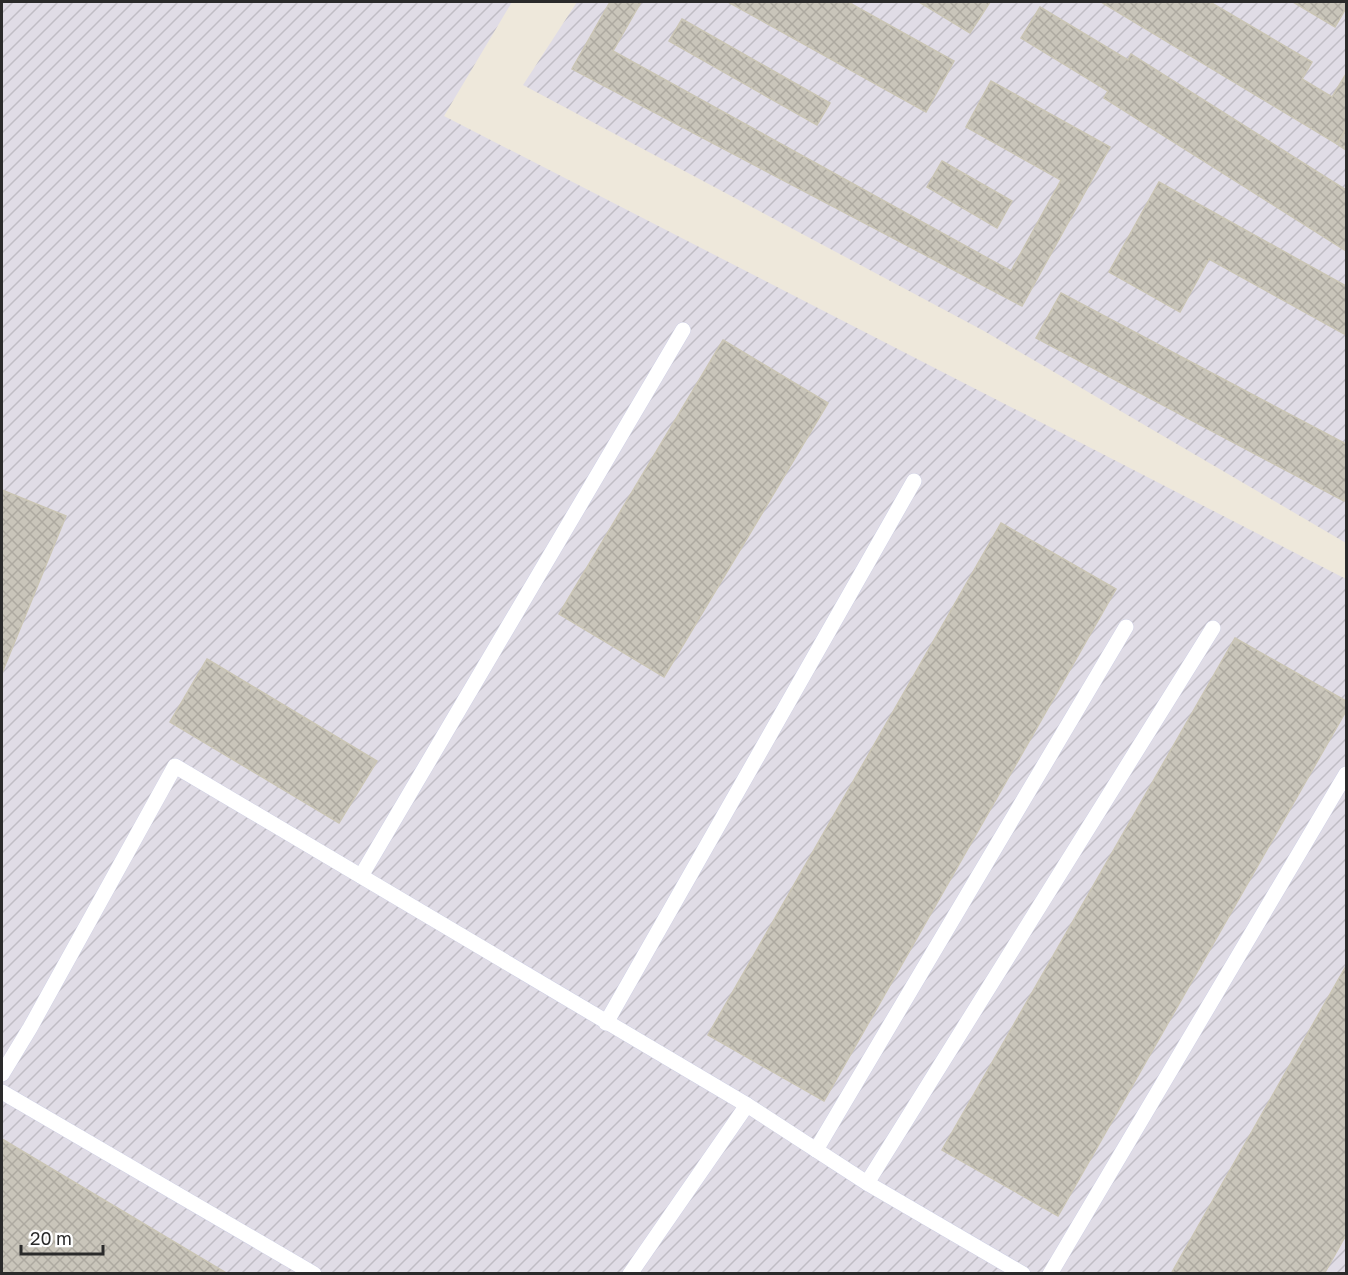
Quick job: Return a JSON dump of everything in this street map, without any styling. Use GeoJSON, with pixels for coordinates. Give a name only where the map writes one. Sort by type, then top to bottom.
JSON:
{"type":"FeatureCollection","features":[{"type":"Feature","properties":{"kind":"lane"},"geometry":{"type":"LineString","coordinates":[[361,876],[683,330]]}},
{"type":"Feature","properties":{"kind":"lane"},"geometry":{"type":"LineString","coordinates":[[606,1023],[914,481]]}},
{"type":"Feature","properties":{"kind":"lane"},"geometry":{"type":"LineString","coordinates":[[816,1150],[1126,627]]}},
{"type":"Feature","properties":{"kind":"lane"},"geometry":{"type":"LineString","coordinates":[[867,1183],[1213,628]]}},
{"type":"Feature","properties":{"kind":"lane"},"geometry":{"type":"LineString","coordinates":[[2,1074],[30,1028],[175,766],[747,1105],[867,1183],[1023,1274]]}},
{"type":"Feature","properties":{"kind":"lane"},"geometry":{"type":"LineString","coordinates":[[1050,1274],[1347,774]]}},
{"type":"Feature","properties":{"kind":"lane"},"geometry":{"type":"LineString","coordinates":[[2,1092],[314,1274]]}},
{"type":"Feature","properties":{"kind":"lane"},"geometry":{"type":"LineString","coordinates":[[630,1274],[747,1105]]}},
{"type":"Feature","properties":{"kind":"shaded area"},"geometry":{"type":"Polygon","coordinates":[[[2,2],[512,2],[444,116],[1346,579],[1346,1273],[2,1274],[2,2]]]}},
{"type":"Feature","properties":{"kind":"shaded area"},"geometry":{"type":"Polygon","coordinates":[[[577,2],[1346,2],[1346,543],[984,331],[523,85],[577,2]]]}},
{"type":"Feature","properties":{"kind":"building"},"geometry":{"type":"Polygon","coordinates":[[[610,2],[641,2],[613,51],[1011,271],[1061,180],[966,127],[991,81],[1110,147],[1022,306],[572,69],[610,2]]]}},
{"type":"Feature","properties":{"kind":"building"},"geometry":{"type":"Polygon","coordinates":[[[728,2],[848,2],[954,61],[926,112],[728,2]]]}},
{"type":"Feature","properties":{"kind":"building"},"geometry":{"type":"Polygon","coordinates":[[[919,2],[990,2],[970,33],[919,2]]]}},
{"type":"Feature","properties":{"kind":"building"},"geometry":{"type":"Polygon","coordinates":[[[1101,2],[1210,2],[1312,62],[1302,79],[1332,97],[1346,74],[1346,129],[1337,144],[1101,2]]]}},
{"type":"Feature","properties":{"kind":"building"},"geometry":{"type":"Polygon","coordinates":[[[1293,2],[1346,2],[1346,8],[1335,27],[1293,2]]]}},
{"type":"Feature","properties":{"kind":"building"},"geometry":{"type":"Polygon","coordinates":[[[1040,7],[1128,60],[1131,54],[1346,190],[1346,251],[1104,98],[1108,91],[1021,38],[1040,7]]]}},
{"type":"Feature","properties":{"kind":"building"},"geometry":{"type":"Polygon","coordinates":[[[682,19],[830,103],[817,125],[669,41],[682,19]]]}},
{"type":"Feature","properties":{"kind":"building"},"geometry":{"type":"Polygon","coordinates":[[[1346,129],[1346,150],[1337,144],[1346,129]]]}},
{"type":"Feature","properties":{"kind":"building"},"geometry":{"type":"Polygon","coordinates":[[[942,161],[1012,201],[997,228],[927,187],[942,161]]]}},
{"type":"Feature","properties":{"kind":"building"},"geometry":{"type":"Polygon","coordinates":[[[1159,182],[1346,286],[1346,335],[1209,259],[1180,312],[1109,272],[1159,182]]]}},
{"type":"Feature","properties":{"kind":"building"},"geometry":{"type":"Polygon","coordinates":[[[1061,293],[1346,444],[1346,496],[1344,501],[1036,338],[1061,293]]]}},
{"type":"Feature","properties":{"kind":"building"},"geometry":{"type":"Polygon","coordinates":[[[723,340],[828,403],[664,677],[559,614],[723,340]]]}},
{"type":"Feature","properties":{"kind":"building"},"geometry":{"type":"Polygon","coordinates":[[[2,490],[66,516],[2,673],[2,490]]]}},
{"type":"Feature","properties":{"kind":"building"},"geometry":{"type":"Polygon","coordinates":[[[1001,523],[1116,589],[824,1101],[708,1035],[1001,523]]]}},
{"type":"Feature","properties":{"kind":"building"},"geometry":{"type":"Polygon","coordinates":[[[1235,638],[1346,701],[1346,711],[1058,1216],[942,1150],[1235,638]]]}},
{"type":"Feature","properties":{"kind":"building"},"geometry":{"type":"Polygon","coordinates":[[[207,659],[377,761],[339,823],[170,722],[207,659]]]}},
{"type":"Feature","properties":{"kind":"building"},"geometry":{"type":"Polygon","coordinates":[[[1346,966],[1346,1235],[1324,1274],[1171,1274],[1346,966]]]}},
{"type":"Feature","properties":{"kind":"building"},"geometry":{"type":"Polygon","coordinates":[[[2,1139],[228,1274],[2,1274],[2,1139]]]}}]}
